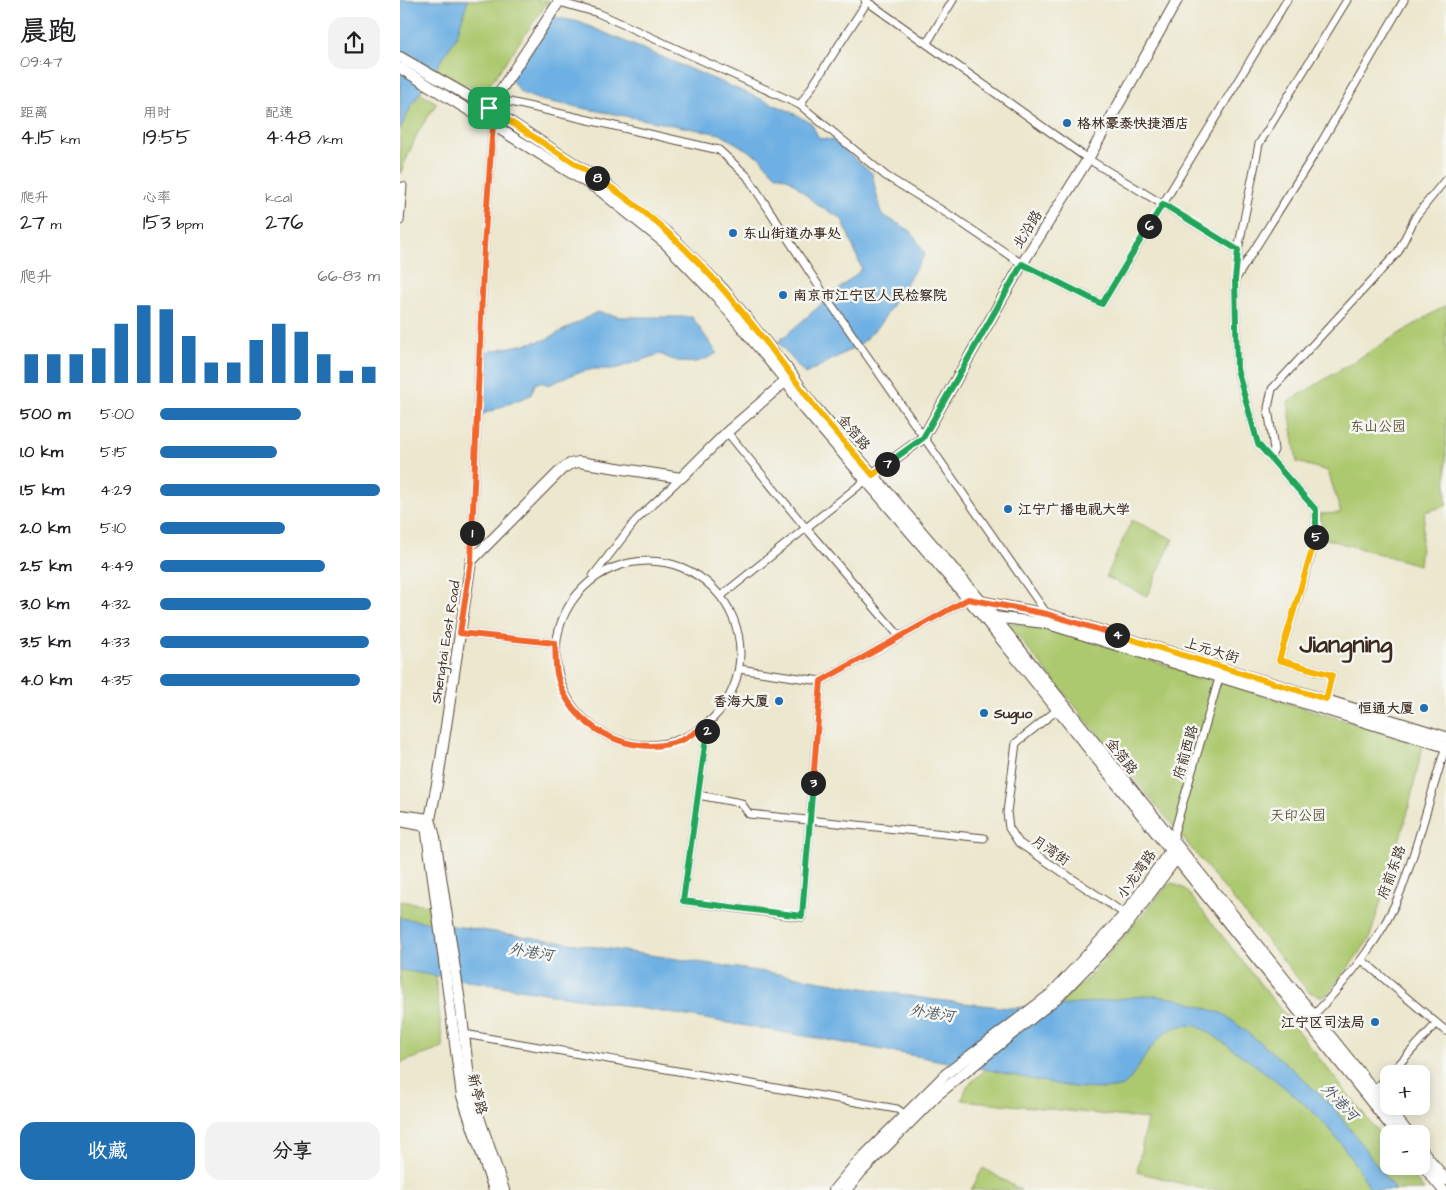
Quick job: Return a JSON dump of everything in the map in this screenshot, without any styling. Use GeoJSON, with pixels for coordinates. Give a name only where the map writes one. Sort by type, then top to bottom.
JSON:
{"type":"FeatureCollection","features":[{"type":"Feature","properties":{"kind":"main road","name":"北沿路"},"geometry":{"type":"LineString","coordinates":[[869,478],[923,438],[1022,264],[1088,159],[1177,0]]}},
{"type":"Feature","properties":{"kind":"main road"},"geometry":{"type":"LineString","coordinates":[[489,108],[498,99],[560,1]]}},
{"type":"Feature","properties":{"kind":"main road"},"geometry":{"type":"LineString","coordinates":[[400,57],[493,124],[602,192],[665,243],[717,297],[786,382],[806,403]]}},
{"type":"Feature","properties":{"kind":"main road"},"geometry":{"type":"LineString","coordinates":[[400,68],[489,108],[607,185],[671,236],[724,290],[793,376],[806,403]]}},
{"type":"Feature","properties":{"kind":"main road"},"geometry":{"type":"LineString","coordinates":[[471,561],[562,469],[570,464],[579,462],[681,478],[728,432],[786,382]]}},
{"type":"Feature","properties":{"kind":"main road","name":"金箔路"},"geometry":{"type":"LineString","coordinates":[[806,403],[980,613],[1173,851],[1313,1016],[1402,1125]]}},
{"type":"Feature","properties":{"kind":"main road","name":"金箔路"},"geometry":{"type":"LineString","coordinates":[[869,478],[995,617],[1173,851],[1390,1125]]}},
{"type":"Feature","properties":{"kind":"main road","name":"Shengtai East Road"},"geometry":{"type":"LineString","coordinates":[[461,1009],[441,906],[428,822],[471,561]]}},
{"type":"Feature","properties":{"kind":"main road","name":"上元大街"},"geometry":{"type":"LineString","coordinates":[[968,599],[1047,614],[1446,747]]}},
{"type":"Feature","properties":{"kind":"main road","name":"上元大街"},"geometry":{"type":"LineString","coordinates":[[980,613],[995,617],[1045,623],[1326,699],[1446,737]]}},
{"type":"Feature","properties":{"kind":"main road"},"geometry":{"type":"LineString","coordinates":[[400,815],[428,822]]}},
{"type":"Feature","properties":{"kind":"main road"},"geometry":{"type":"LineString","coordinates":[[400,821],[428,822]]}},
{"type":"Feature","properties":{"kind":"main road","name":"小龙湾路"},"geometry":{"type":"LineString","coordinates":[[1055,995],[1125,914],[1173,851]]}},
{"type":"Feature","properties":{"kind":"main road","name":"小龙湾路"},"geometry":{"type":"LineString","coordinates":[[834,1190],[855,1165],[934,1092],[946,1074],[1055,995],[1124,929],[1173,851]]}},
{"type":"Feature","properties":{"kind":"main road","name":"Shengtai East Road"},"geometry":{"type":"LineString","coordinates":[[441,906],[449,1002]]}},
{"type":"Feature","properties":{"kind":"main road","name":"新亭路"},"geometry":{"type":"LineString","coordinates":[[449,1002],[462,1096],[494,1190]]}},
{"type":"Feature","properties":{"kind":"main road","name":"新亭路"},"geometry":{"type":"LineString","coordinates":[[461,1009],[471,1094],[504,1190]]}},
{"type":"Feature","properties":{"kind":"main road","name":"小龙湾路"},"geometry":{"type":"LineString","coordinates":[[846,1190],[909,1117]]}},
{"type":"Feature","properties":{"kind":"main road"},"geometry":{"type":"LineString","coordinates":[[1430,1160],[1446,1180]]}},
{"type":"Feature","properties":{"kind":"main road"},"geometry":{"type":"LineString","coordinates":[[1430,1174],[1443,1190]]}},
{"type":"Feature","properties":{"kind":"street"},"geometry":{"type":"LineString","coordinates":[[927,42],[953,0]]}},
{"type":"Feature","properties":{"kind":"street"},"geometry":{"type":"LineString","coordinates":[[560,1],[598,13],[800,105],[886,176],[956,219],[1022,264],[1102,304],[1287,0]]}},
{"type":"Feature","properties":{"kind":"street"},"geometry":{"type":"LineString","coordinates":[[1326,699],[1332,675],[1279,660],[1316,539],[1316,510],[1258,444],[1237,369],[1235,280],[1238,250],[1259,144],[1347,0]]}},
{"type":"Feature","properties":{"kind":"street"},"geometry":{"type":"LineString","coordinates":[[1235,280],[1317,150],[1404,0]]}},
{"type":"Feature","properties":{"kind":"street"},"geometry":{"type":"LineString","coordinates":[[800,105],[866,1],[927,42],[1088,159],[1238,250]]}},
{"type":"Feature","properties":{"kind":"street"},"geometry":{"type":"LineString","coordinates":[[498,99],[719,150],[746,176],[826,297],[1047,614]]}},
{"type":"Feature","properties":{"kind":"street"},"geometry":{"type":"LineString","coordinates":[[471,561],[484,246],[493,124],[489,108]]}},
{"type":"Feature","properties":{"kind":"street"},"geometry":{"type":"LineString","coordinates":[[1270,458],[1274,450],[1268,408],[1272,389],[1398,252],[1416,216],[1446,179]]}},
{"type":"Feature","properties":{"kind":"street"},"geometry":{"type":"LineString","coordinates":[[400,221],[403,186]]}},
{"type":"Feature","properties":{"kind":"street"},"geometry":{"type":"LineString","coordinates":[[728,432],[805,527],[900,637]]}},
{"type":"Feature","properties":{"kind":"street"},"geometry":{"type":"LineString","coordinates":[[591,579],[612,567],[642,560],[672,563],[699,576],[721,596],[733,616],[740,638],[739,669],[735,684],[724,706],[708,724],[681,740],[650,746],[619,742],[591,727],[570,704],[557,675],[555,643],[561,619],[569,604],[591,579],[636,520],[681,478]]}},
{"type":"Feature","properties":{"kind":"street"},"geometry":{"type":"LineString","coordinates":[[721,596],[805,527],[869,478]]}},
{"type":"Feature","properties":{"kind":"street"},"geometry":{"type":"LineString","coordinates":[[739,669],[821,681],[968,599]]}},
{"type":"Feature","properties":{"kind":"street"},"geometry":{"type":"LineString","coordinates":[[460,633],[555,643]]}},
{"type":"Feature","properties":{"kind":"street","name":"府前西路"},"geometry":{"type":"LineString","coordinates":[[1173,851],[1174,833],[1221,672]]}},
{"type":"Feature","properties":{"kind":"street"},"geometry":{"type":"LineString","coordinates":[[708,724],[683,901],[802,916],[821,681]]}},
{"type":"Feature","properties":{"kind":"street","name":"月湾街"},"geometry":{"type":"LineString","coordinates":[[1057,710],[1016,743],[1007,812],[1009,828],[1019,844],[1125,914]]}},
{"type":"Feature","properties":{"kind":"street","name":"府前东路"},"geometry":{"type":"LineString","coordinates":[[1313,1016],[1345,982],[1362,960],[1375,941],[1401,889],[1446,747]]}},
{"type":"Feature","properties":{"kind":"street"},"geometry":{"type":"LineString","coordinates":[[698,795],[741,803],[748,814],[984,838]]}},
{"type":"Feature","properties":{"kind":"street"},"geometry":{"type":"LineString","coordinates":[[1362,960],[1446,1031]]}},
{"type":"Feature","properties":{"kind":"street"},"geometry":{"type":"LineString","coordinates":[[1397,1065],[1436,1024]]}},
{"type":"Feature","properties":{"kind":"street"},"geometry":{"type":"LineString","coordinates":[[464,1034],[897,1109],[909,1117]]}},
{"type":"Feature","properties":{"kind":"street"},"geometry":{"type":"LineString","coordinates":[[1374,1091],[1380,1084]]}},
{"type":"Feature","properties":{"kind":"green space"},"geometry":{"type":"Polygon","coordinates":[[[400,0],[549,0],[486,90],[459,84],[400,49],[400,0]]]}},
{"type":"Feature","properties":{"kind":"green space"},"geometry":{"type":"Polygon","coordinates":[[[400,82],[437,103],[418,132],[400,174],[400,82]]]}},
{"type":"Feature","properties":{"kind":"green space","name":"东山公园"},"geometry":{"type":"Polygon","coordinates":[[[1446,305],[1446,506],[1425,512],[1419,565],[1323,538],[1320,514],[1341,513],[1328,471],[1297,462],[1288,402],[1446,305]]]}},
{"type":"Feature","properties":{"kind":"green space"},"geometry":{"type":"Polygon","coordinates":[[[1132,520],[1173,539],[1147,596],[1106,577],[1132,520]]]}},
{"type":"Feature","properties":{"kind":"green space","name":"天印公园"},"geometry":{"type":"Polygon","coordinates":[[[1007,623],[1044,627],[1423,745],[1407,815],[1369,940],[1327,995],[1322,997],[1309,992],[1007,623]]]}},
{"type":"Feature","properties":{"kind":"green space"},"geometry":{"type":"Polygon","coordinates":[[[1172,883],[1185,889],[1380,1135],[1380,1175],[1412,1175],[1424,1190],[1207,1190],[1137,1172],[1147,1119],[962,1100],[967,1086],[1090,976],[1167,886],[1172,883]]]}},
{"type":"Feature","properties":{"kind":"green space"},"geometry":{"type":"Polygon","coordinates":[[[400,901],[428,905],[443,1048],[400,1063],[400,901]]]}},
{"type":"Feature","properties":{"kind":"green space"},"geometry":{"type":"Polygon","coordinates":[[[983,1168],[1021,1190],[971,1190],[983,1168]]]}},
{"type":"Feature","properties":{"kind":"water"},"geometry":{"type":"Polygon","coordinates":[[[400,0],[468,0],[456,38],[413,103],[400,130],[400,0]]]}},
{"type":"Feature","properties":{"kind":"water"},"geometry":{"type":"Polygon","coordinates":[[[550,16],[579,22],[787,110],[811,123],[819,138],[832,140],[872,173],[881,214],[911,231],[925,254],[880,324],[861,344],[805,374],[778,342],[862,269],[842,219],[816,204],[789,179],[775,174],[759,157],[720,134],[540,100],[521,93],[510,78],[550,16]]]}},
{"type":"Feature","properties":{"kind":"water"},"geometry":{"type":"Polygon","coordinates":[[[597,312],[621,317],[692,317],[717,353],[696,362],[682,362],[660,354],[615,369],[594,369],[576,373],[549,385],[540,382],[535,384],[531,395],[478,416],[480,353],[545,340],[597,312]]]}},
{"type":"Feature","properties":{"kind":"water","name":"外港河"},"geometry":{"type":"Polygon","coordinates":[[[400,918],[792,976],[928,999],[1009,1008],[1068,1005],[1150,995],[1178,999],[1224,1014],[1288,1065],[1331,1105],[1380,1170],[1380,1175],[1384,1175],[1395,1190],[1371,1190],[1343,1146],[1312,1111],[1265,1073],[1213,1035],[1196,1026],[1179,1026],[1166,1033],[1153,1046],[1125,1085],[1095,1089],[1056,1084],[911,1055],[765,1029],[400,970],[400,918]]]}},
{"type":"Feature","properties":{"kind":"place","name":"格林豪泰快捷酒店"},"geometry":{"type":"Point","coordinates":[1067,123]}},
{"type":"Feature","properties":{"kind":"place","name":"东山街道办事处"},"geometry":{"type":"Point","coordinates":[733,233]}},
{"type":"Feature","properties":{"kind":"place","name":"南京市江宁区人民检察院"},"geometry":{"type":"Point","coordinates":[783,295]}},
{"type":"Feature","properties":{"kind":"place","name":"江宁广播电视大学"},"geometry":{"type":"Point","coordinates":[1008,509]}},
{"type":"Feature","properties":{"kind":"place","name":"香海大厦"},"geometry":{"type":"Point","coordinates":[779,701]}},
{"type":"Feature","properties":{"kind":"place","name":"恒通大厦"},"geometry":{"type":"Point","coordinates":[1424,708]}},
{"type":"Feature","properties":{"kind":"place","name":"Suguo"},"geometry":{"type":"Point","coordinates":[984,713]}},
{"type":"Feature","properties":{"kind":"place","name":"江宁区司法局"},"geometry":{"type":"Point","coordinates":[1375,1022]}},
{"type":"Feature","properties":{"kind":"district","name":"Jiangning"},"geometry":{"type":"Point","coordinates":[1346,644]}},
{"type":"Feature","properties":{"kind":"route"},"geometry":{"type":"LineString","coordinates":[[489,108],[498,116],[607,185],[671,236],[724,290],[793,376],[809,400],[873,475],[923,438],[1022,264],[1102,304],[1163,204],[1238,250],[1235,280],[1237,369],[1258,444],[1316,510],[1316,539],[1279,660],[1332,675],[1326,699],[1047,614],[968,599],[821,681],[802,916],[683,901],[708,724],[681,740],[650,746],[619,742],[591,727],[570,704],[557,675],[555,643],[460,633],[471,561],[484,246],[493,124],[489,108]]}}]}
